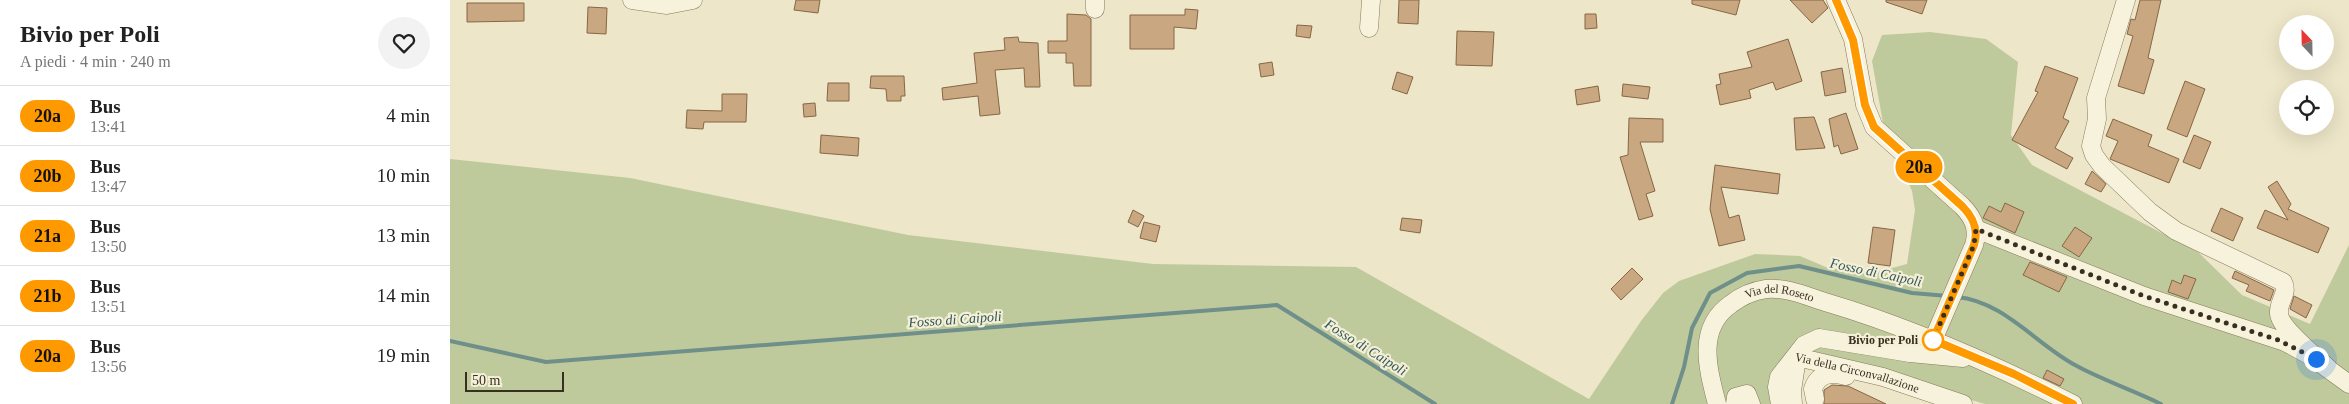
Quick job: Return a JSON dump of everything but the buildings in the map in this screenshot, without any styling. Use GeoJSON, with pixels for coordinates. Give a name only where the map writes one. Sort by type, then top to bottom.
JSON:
{"type":"FeatureCollection","features":[{"type":"Feature","properties":{"kind":"street"},"geometry":{"type":"LineString","coordinates":[[632,0],[667,5],[693,0]]}},
{"type":"Feature","properties":{"kind":"street"},"geometry":{"type":"LineString","coordinates":[[1369,28],[1370,0]]}},
{"type":"Feature","properties":{"kind":"street"},"geometry":{"type":"LineString","coordinates":[[1836,0],[1853,40],[1865,105],[1874,127],[1971,216],[1975,237],[1944,318],[1933,340]]}},
{"type":"Feature","properties":{"kind":"street"},"geometry":{"type":"LineString","coordinates":[[2126,0],[2097,94],[2097,119],[2091,142],[2094,156],[2102,166],[2162,222],[2181,234],[2283,282],[2286,291],[2279,307],[2280,320],[2329,369]]}},
{"type":"Feature","properties":{"kind":"street"},"geometry":{"type":"LineString","coordinates":[[1975,237],[2278,340],[2303,351],[2349,384]]}},
{"type":"Feature","properties":{"kind":"street","name":"Via del Roseto"},"geometry":{"type":"LineString","coordinates":[[1718,404],[1708,360],[1710,331],[1723,310],[1740,297],[1774,289],[1796,293],[1851,310],[1933,340],[2014,374],[2073,404]]}},
{"type":"Feature","properties":{"kind":"street"},"geometry":{"type":"LineString","coordinates":[[1780,404],[1778,382],[1807,343],[1822,338],[1910,353],[1977,359]]}},
{"type":"Feature","properties":{"kind":"street","name":"Via della Circonvallazione"},"geometry":{"type":"LineString","coordinates":[[1793,404],[1792,391],[1797,357],[1883,376],[1963,404]]}},
{"type":"Feature","properties":{"kind":"street"},"geometry":{"type":"LineString","coordinates":[[1814,399],[1812,392],[1814,384],[1828,374],[1839,374],[1871,383],[1879,382],[1883,376]]}},
{"type":"Feature","properties":{"kind":"street"},"geometry":{"type":"LineString","coordinates":[[1735,404],[1736,397],[1741,394],[1747,394],[1751,404]]}},
{"type":"Feature","properties":{"kind":"green space"},"geometry":{"type":"Polygon","coordinates":[[[1930,32],[1986,39],[2018,62],[2011,135],[2032,165],[2198,252],[2242,295],[2310,324],[2349,245],[2349,404],[1985,404],[1808,353],[1793,404],[450,404],[450,159],[630,178],[908,235],[1153,264],[1356,267],[1589,399],[1641,321],[1663,293],[1679,281],[1755,254],[1800,256],[1828,268],[1877,272],[1907,264],[1915,210],[1912,191],[1883,123],[1872,61],[1882,35],[1930,32]]]}},
{"type":"Feature","properties":{"kind":"waterway","name":"Fosso di Caipoli"},"geometry":{"type":"LineString","coordinates":[[1672,404],[1684,367],[1692,328],[1710,293],[1747,273],[1799,266],[1912,293],[1948,296]]}},
{"type":"Feature","properties":{"kind":"waterway","name":"Fosso di Caipoli"},"geometry":{"type":"LineString","coordinates":[[1957,297],[1974,300],[1989,306],[2075,365],[2161,404]]}},
{"type":"Feature","properties":{"kind":"waterway","name":"Fosso di Caipoli"},"geometry":{"type":"LineString","coordinates":[[450,341],[546,362],[1277,305],[1435,404]]}},
{"type":"Feature","properties":{"kind":"bus line","name":"20a"},"geometry":{"type":"LineString","coordinates":[[1836,0],[1853,40],[1862,93],[1874,127],[1881,136],[1922,169],[1962,206],[1971,216],[1976,229],[1974,245],[1933,340],[2014,374],[2073,404]]}},
{"type":"Feature","properties":{"kind":"place","name":"Bivio per Poli"},"geometry":{"type":"Point","coordinates":[1933,340]}},
{"type":"Feature","properties":{"kind":"route"},"geometry":{"type":"LineString","coordinates":[[1933,340],[1974,245],[1976,229],[2144,296],[2272,337],[2316,359]]}}]}
